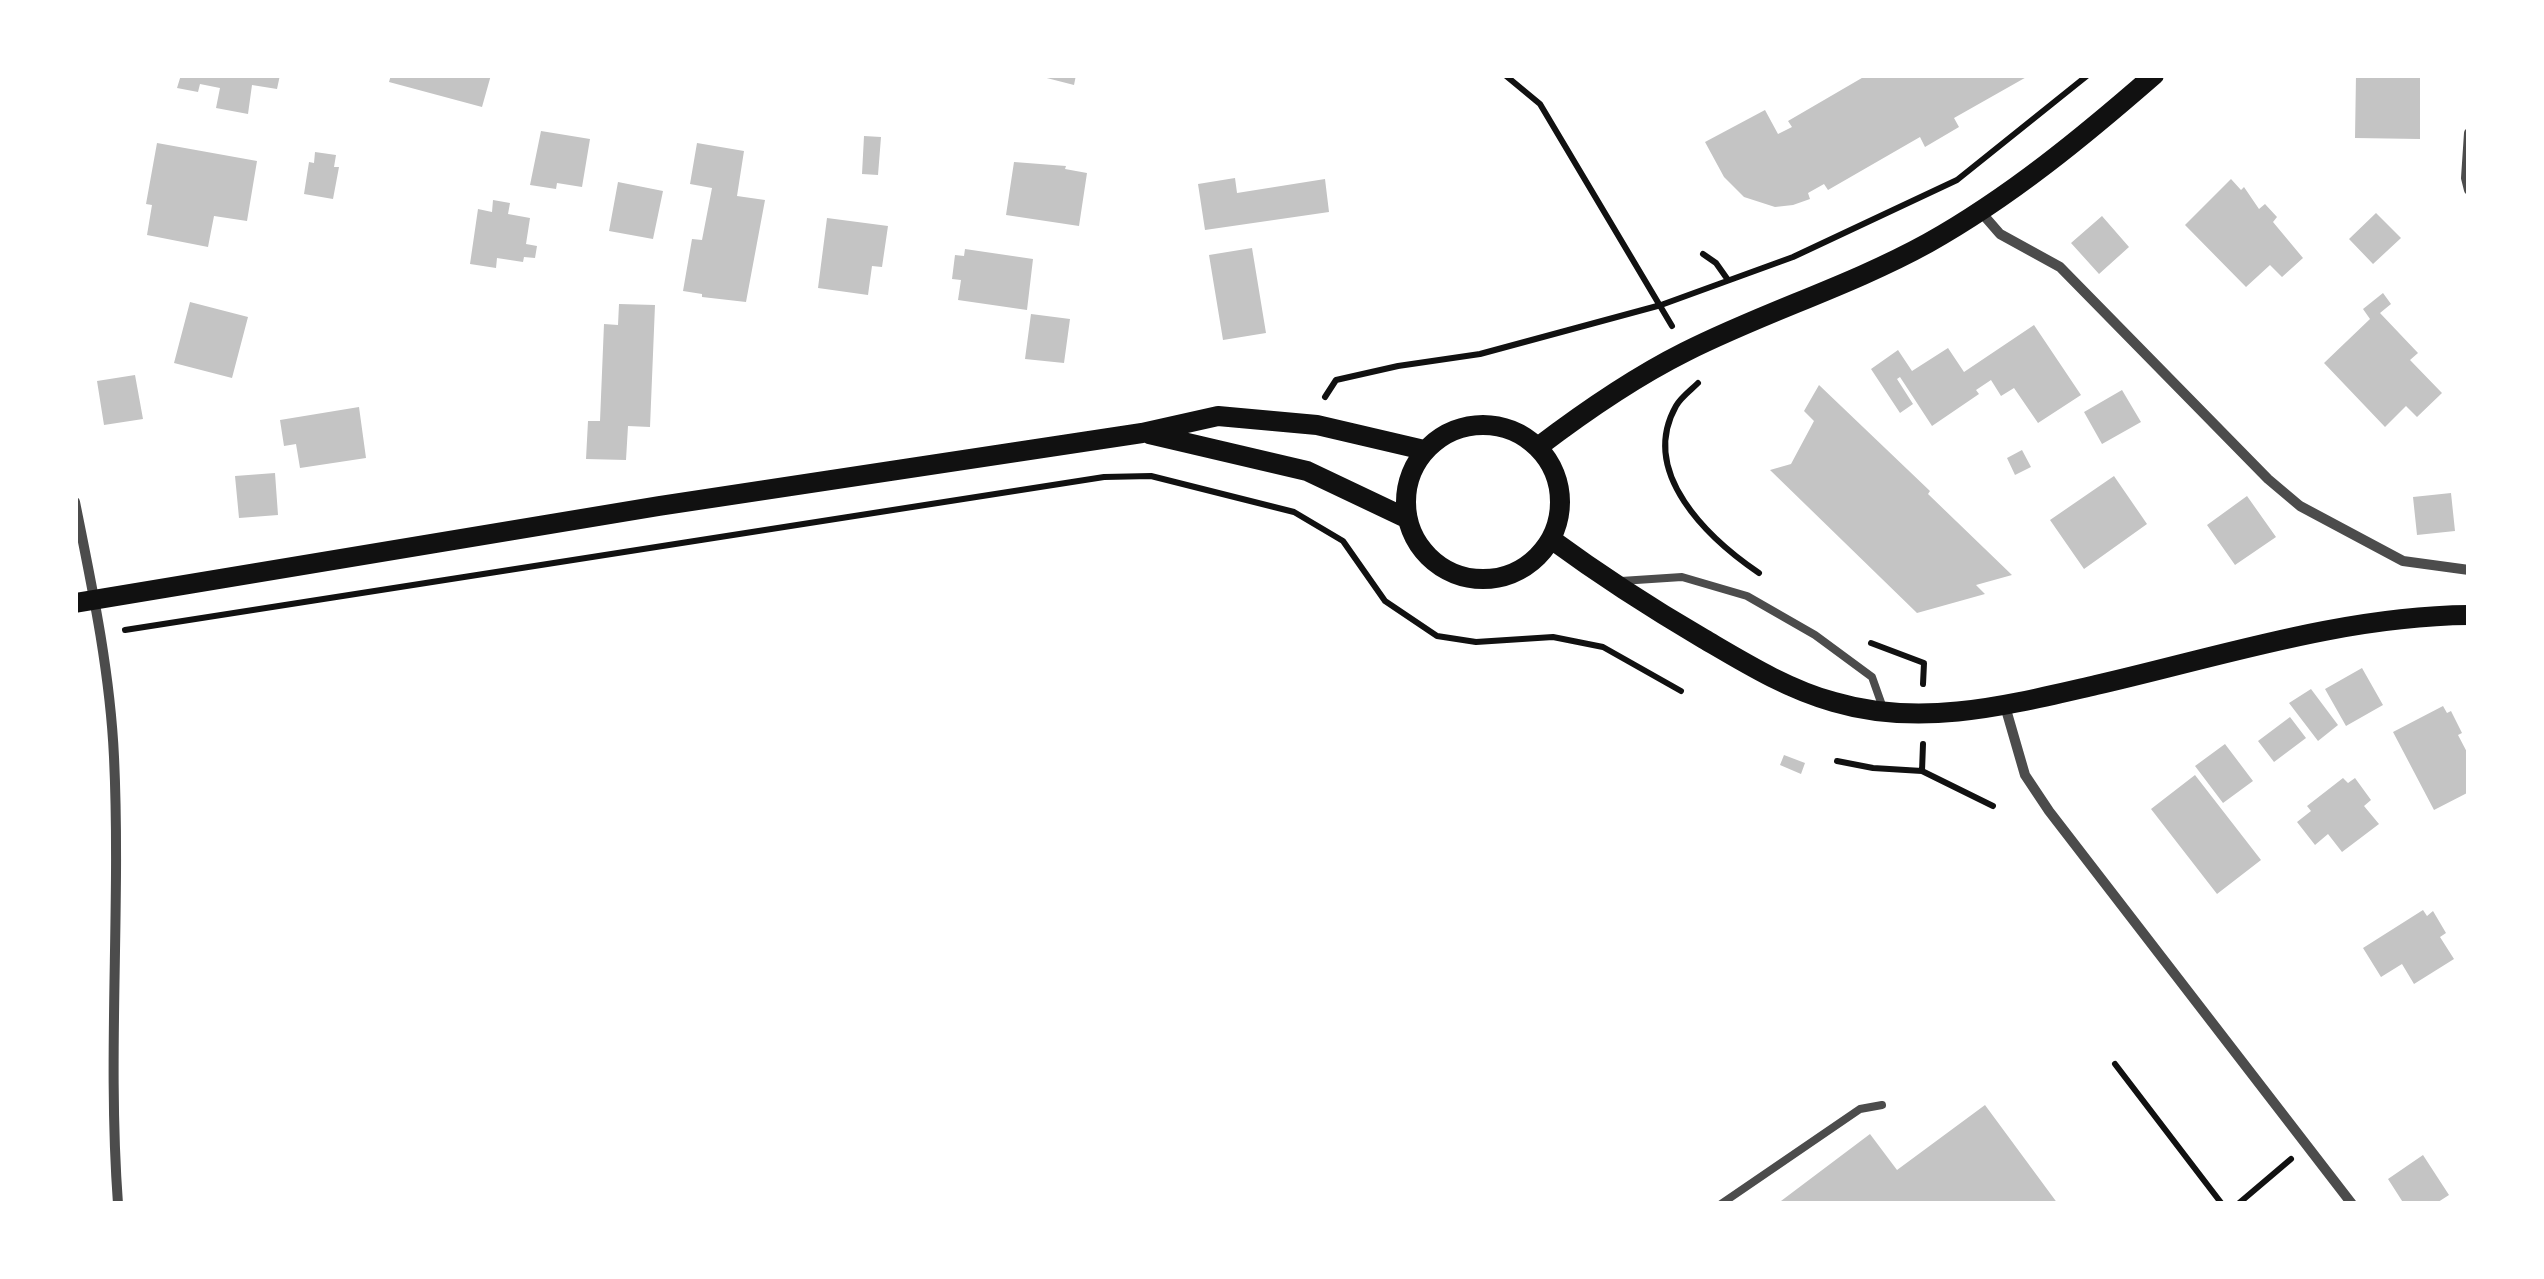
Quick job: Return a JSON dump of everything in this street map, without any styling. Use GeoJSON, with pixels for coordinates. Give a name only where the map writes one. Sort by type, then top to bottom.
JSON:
{"type":"FeatureCollection","features":[{"type":"Feature","properties":{"kind":"main road"},"geometry":{"type":"LineString","coordinates":[[1538,448],[1636,380],[1685,352],[1874,271],[1980,211],[2053,159],[2154,75]]}},
{"type":"Feature","properties":{"kind":"main road"},"geometry":{"type":"LineString","coordinates":[[85,601],[659,506],[1142,433],[1218,416],[1317,425],[1424,450]]}},
{"type":"Feature","properties":{"kind":"main road"},"geometry":{"type":"LineString","coordinates":[[1478,424],[1520,434],[1538,448],[1552,468],[1560,491],[1560,516],[1551,539],[1537,558],[1518,572],[1495,580],[1471,580],[1448,573],[1429,559],[1414,540],[1406,518],[1405,494],[1411,470],[1424,450],[1458,428],[1478,424]]}},
{"type":"Feature","properties":{"kind":"main road"},"geometry":{"type":"LineString","coordinates":[[1142,433],[1307,471],[1406,518]]}},
{"type":"Feature","properties":{"kind":"main road"},"geometry":{"type":"LineString","coordinates":[[1551,539],[1612,582],[1782,682],[1834,702],[1885,712],[1967,712],[2005,706],[2392,618],[2469,614]]}},
{"type":"Feature","properties":{"kind":"street"},"geometry":{"type":"LineString","coordinates":[[2469,133],[2469,190]]}},
{"type":"Feature","properties":{"kind":"street"},"geometry":{"type":"LineString","coordinates":[[1980,211],[2000,234],[2060,267],[2300,506],[2403,561],[2469,570]]}},
{"type":"Feature","properties":{"kind":"street"},"geometry":{"type":"LineString","coordinates":[[75,502],[85,601],[101,634],[114,755],[116,1002],[112,1116],[118,1204]]}},
{"type":"Feature","properties":{"kind":"street"},"geometry":{"type":"LineString","coordinates":[[2005,706],[2025,775],[2049,811],[2352,1204]]}},
{"type":"Feature","properties":{"kind":"lane"},"geometry":{"type":"LineString","coordinates":[[1612,582],[1682,576],[1747,596],[1815,634],[1872,677],[1885,712]]}},
{"type":"Feature","properties":{"kind":"lane"},"geometry":{"type":"LineString","coordinates":[[1721,1204],[1860,1108],[1882,1105]]}},
{"type":"Feature","properties":{"kind":"path"},"geometry":{"type":"LineString","coordinates":[[1505,75],[1540,104],[1675,331]]}},
{"type":"Feature","properties":{"kind":"path"},"geometry":{"type":"LineString","coordinates":[[1321,410],[1336,380],[1480,354],[1661,304],[1793,257],[1958,180],[2088,75]]}},
{"type":"Feature","properties":{"kind":"path"},"geometry":{"type":"LineString","coordinates":[[1702,254],[1716,263],[1728,280]]}},
{"type":"Feature","properties":{"kind":"path"},"geometry":{"type":"LineString","coordinates":[[1697,374],[1700,380],[1676,406],[1667,436],[1666,466],[1700,526],[1765,577]]}},
{"type":"Feature","properties":{"kind":"path"},"geometry":{"type":"LineString","coordinates":[[101,634],[1104,477],[1151,476],[1294,512],[1343,541],[1385,601],[1437,636],[1476,642],[1554,637],[1604,647],[1681,691]]}},
{"type":"Feature","properties":{"kind":"path"},"geometry":{"type":"LineString","coordinates":[[1867,641],[1924,663],[1923,685]]}},
{"type":"Feature","properties":{"kind":"path"},"geometry":{"type":"LineString","coordinates":[[1922,771],[1923,744]]}},
{"type":"Feature","properties":{"kind":"path"},"geometry":{"type":"LineString","coordinates":[[1837,761],[1922,771],[1993,806]]}},
{"type":"Feature","properties":{"kind":"path"},"geometry":{"type":"LineString","coordinates":[[2115,1064],[2222,1204]]}},
{"type":"Feature","properties":{"kind":"path"},"geometry":{"type":"LineString","coordinates":[[2238,1204],[2307,1146]]}},
{"type":"Feature","properties":{"kind":"building"},"geometry":{"type":"Polygon","coordinates":[[[181,75],[280,75],[277,89],[252,85],[248,114],[216,108],[220,88],[200,84],[198,92],[177,88],[181,75]]]}},
{"type":"Feature","properties":{"kind":"building"},"geometry":{"type":"Polygon","coordinates":[[[391,75],[491,75],[482,107],[389,82],[391,75]]]}},
{"type":"Feature","properties":{"kind":"building"},"geometry":{"type":"Polygon","coordinates":[[[1035,75],[1076,75],[1074,85],[1035,75]]]}},
{"type":"Feature","properties":{"kind":"building"},"geometry":{"type":"Polygon","coordinates":[[[1867,75],[2030,75],[1954,118],[1959,127],[1925,147],[1920,137],[1828,190],[1824,184],[1808,193],[1810,199],[1793,205],[1775,207],[1744,197],[1724,177],[1705,142],[1765,110],[1778,134],[1792,127],[1788,121],[1867,75]]]}},
{"type":"Feature","properties":{"kind":"building"},"geometry":{"type":"Polygon","coordinates":[[[2356,75],[2420,75],[2420,139],[2355,138],[2356,75]]]}},
{"type":"Feature","properties":{"kind":"building"},"geometry":{"type":"Polygon","coordinates":[[[541,131],[590,139],[582,187],[557,183],[556,189],[530,185],[541,131]]]}},
{"type":"Feature","properties":{"kind":"building"},"geometry":{"type":"Polygon","coordinates":[[[864,136],[881,137],[878,175],[862,174],[864,136]]]}},
{"type":"Feature","properties":{"kind":"building"},"geometry":{"type":"Polygon","coordinates":[[[157,143],[257,161],[247,221],[214,216],[208,247],[147,235],[152,205],[146,204],[157,143]]]}},
{"type":"Feature","properties":{"kind":"building"},"geometry":{"type":"Polygon","coordinates":[[[697,143],[744,151],[737,196],[765,200],[746,302],[683,291],[692,239],[702,240],[712,188],[690,184],[697,143]]]}},
{"type":"Feature","properties":{"kind":"building"},"geometry":{"type":"Polygon","coordinates":[[[315,152],[336,155],[334,167],[339,167],[333,199],[304,194],[309,162],[314,163],[315,152]]]}},
{"type":"Feature","properties":{"kind":"building"},"geometry":{"type":"Polygon","coordinates":[[[1014,162],[1066,166],[1065,169],[1087,173],[1079,226],[1006,215],[1014,162]]]}},
{"type":"Feature","properties":{"kind":"building"},"geometry":{"type":"Polygon","coordinates":[[[1235,178],[1237,193],[1325,179],[1329,212],[1205,230],[1198,184],[1235,178]]]}},
{"type":"Feature","properties":{"kind":"building"},"geometry":{"type":"Polygon","coordinates":[[[2231,179],[2241,190],[2244,187],[2259,209],[2265,204],[2277,217],[2273,222],[2303,258],[2282,277],[2270,265],[2246,287],[2185,225],[2231,179]]]}},
{"type":"Feature","properties":{"kind":"building"},"geometry":{"type":"Polygon","coordinates":[[[618,182],[663,191],[653,239],[609,231],[618,182]]]}},
{"type":"Feature","properties":{"kind":"building"},"geometry":{"type":"Polygon","coordinates":[[[493,200],[510,203],[508,214],[530,218],[526,244],[537,246],[535,258],[524,257],[523,262],[497,258],[496,268],[470,264],[478,209],[492,212],[493,200]]]}},
{"type":"Feature","properties":{"kind":"building"},"geometry":{"type":"Polygon","coordinates":[[[2376,213],[2401,238],[2373,264],[2349,239],[2376,213]]]}},
{"type":"Feature","properties":{"kind":"building"},"geometry":{"type":"Polygon","coordinates":[[[2102,216],[2129,247],[2099,274],[2071,243],[2102,216]]]}},
{"type":"Feature","properties":{"kind":"building"},"geometry":{"type":"Polygon","coordinates":[[[827,218],[888,226],[882,267],[872,266],[868,295],[818,288],[827,218]]]}},
{"type":"Feature","properties":{"kind":"building"},"geometry":{"type":"Polygon","coordinates":[[[1252,248],[1266,333],[1223,340],[1209,255],[1252,248]]]}},
{"type":"Feature","properties":{"kind":"building"},"geometry":{"type":"Polygon","coordinates":[[[965,249],[1033,259],[1027,310],[958,300],[961,280],[952,279],[955,255],[964,256],[965,249]]]}},
{"type":"Feature","properties":{"kind":"building"},"geometry":{"type":"Polygon","coordinates":[[[2383,293],[2391,304],[2380,313],[2418,353],[2410,360],[2442,393],[2417,417],[2406,406],[2385,427],[2324,363],[2370,319],[2363,309],[2383,293]]]}},
{"type":"Feature","properties":{"kind":"building"},"geometry":{"type":"Polygon","coordinates":[[[190,302],[248,317],[232,378],[174,363],[190,302]]]}},
{"type":"Feature","properties":{"kind":"building"},"geometry":{"type":"Polygon","coordinates":[[[619,304],[655,305],[650,427],[628,426],[626,460],[586,459],[588,421],[600,421],[604,324],[618,325],[619,304]]]}},
{"type":"Feature","properties":{"kind":"building"},"geometry":{"type":"Polygon","coordinates":[[[1031,314],[1070,319],[1064,363],[1025,359],[1031,314]]]}},
{"type":"Feature","properties":{"kind":"building"},"geometry":{"type":"Polygon","coordinates":[[[2034,325],[2081,395],[2038,423],[2014,388],[2001,396],[1991,380],[1976,390],[1979,394],[1932,426],[1900,377],[1897,379],[1913,404],[1900,413],[1871,369],[1898,350],[1912,371],[1948,348],[1964,372],[2034,325]]]}},
{"type":"Feature","properties":{"kind":"building"},"geometry":{"type":"Polygon","coordinates":[[[135,375],[143,419],[104,425],[97,381],[135,375]]]}},
{"type":"Feature","properties":{"kind":"building"},"geometry":{"type":"Polygon","coordinates":[[[1819,385],[2012,575],[1976,585],[1985,594],[1917,613],[1770,470],[1791,464],[1814,421],[1804,411],[1819,385]]]}},
{"type":"Feature","properties":{"kind":"building"},"geometry":{"type":"Polygon","coordinates":[[[2122,390],[2141,422],[2102,444],[2084,412],[2122,390]]]}},
{"type":"Feature","properties":{"kind":"building"},"geometry":{"type":"Polygon","coordinates":[[[359,407],[366,458],[300,468],[296,444],[284,446],[280,420],[359,407]]]}},
{"type":"Feature","properties":{"kind":"building"},"geometry":{"type":"Polygon","coordinates":[[[2022,450],[2031,467],[2015,475],[2007,458],[2022,450]]]}},
{"type":"Feature","properties":{"kind":"building"},"geometry":{"type":"Polygon","coordinates":[[[275,473],[278,515],[239,518],[235,476],[275,473]]]}},
{"type":"Feature","properties":{"kind":"building"},"geometry":{"type":"Polygon","coordinates":[[[2114,476],[2147,524],[2084,569],[2050,520],[2114,476]]]}},
{"type":"Feature","properties":{"kind":"building"},"geometry":{"type":"Polygon","coordinates":[[[2451,493],[2455,531],[2417,535],[2413,497],[2451,493]]]}},
{"type":"Feature","properties":{"kind":"building"},"geometry":{"type":"Polygon","coordinates":[[[2247,496],[2276,537],[2235,565],[2207,525],[2247,496]]]}},
{"type":"Feature","properties":{"kind":"building"},"geometry":{"type":"Polygon","coordinates":[[[2362,668],[2383,705],[2346,726],[2325,689],[2362,668]]]}},
{"type":"Feature","properties":{"kind":"building"},"geometry":{"type":"Polygon","coordinates":[[[2311,689],[2338,725],[2318,741],[2289,703],[2311,689]]]}},
{"type":"Feature","properties":{"kind":"building"},"geometry":{"type":"Polygon","coordinates":[[[2443,706],[2447,713],[2451,711],[2469,756],[2469,792],[2434,810],[2393,732],[2443,706]]]}},
{"type":"Feature","properties":{"kind":"building"},"geometry":{"type":"Polygon","coordinates":[[[2290,717],[2306,738],[2274,762],[2258,741],[2290,717]]]}},
{"type":"Feature","properties":{"kind":"building"},"geometry":{"type":"Polygon","coordinates":[[[2225,744],[2253,781],[2223,803],[2195,766],[2225,744]]]}},
{"type":"Feature","properties":{"kind":"building"},"geometry":{"type":"Polygon","coordinates":[[[1784,755],[1805,763],[1801,774],[1780,765],[1784,755]]]}},
{"type":"Feature","properties":{"kind":"building"},"geometry":{"type":"Polygon","coordinates":[[[2195,775],[2261,860],[2217,894],[2151,809],[2195,775]]]}},
{"type":"Feature","properties":{"kind":"building"},"geometry":{"type":"Polygon","coordinates":[[[2343,778],[2348,783],[2355,778],[2371,800],[2364,806],[2379,824],[2342,852],[2328,834],[2315,845],[2297,822],[2311,811],[2307,806],[2343,778]]]}},
{"type":"Feature","properties":{"kind":"building"},"geometry":{"type":"Polygon","coordinates":[[[2423,910],[2427,916],[2433,911],[2446,933],[2440,937],[2454,959],[2414,984],[2402,964],[2381,977],[2363,948],[2423,910]]]}},
{"type":"Feature","properties":{"kind":"building"},"geometry":{"type":"Polygon","coordinates":[[[1985,1105],[2058,1204],[1777,1204],[1870,1134],[1897,1170],[1985,1105]]]}},
{"type":"Feature","properties":{"kind":"building"},"geometry":{"type":"Polygon","coordinates":[[[2423,1155],[2449,1195],[2435,1204],[2404,1204],[2388,1179],[2423,1155]]]}}]}
